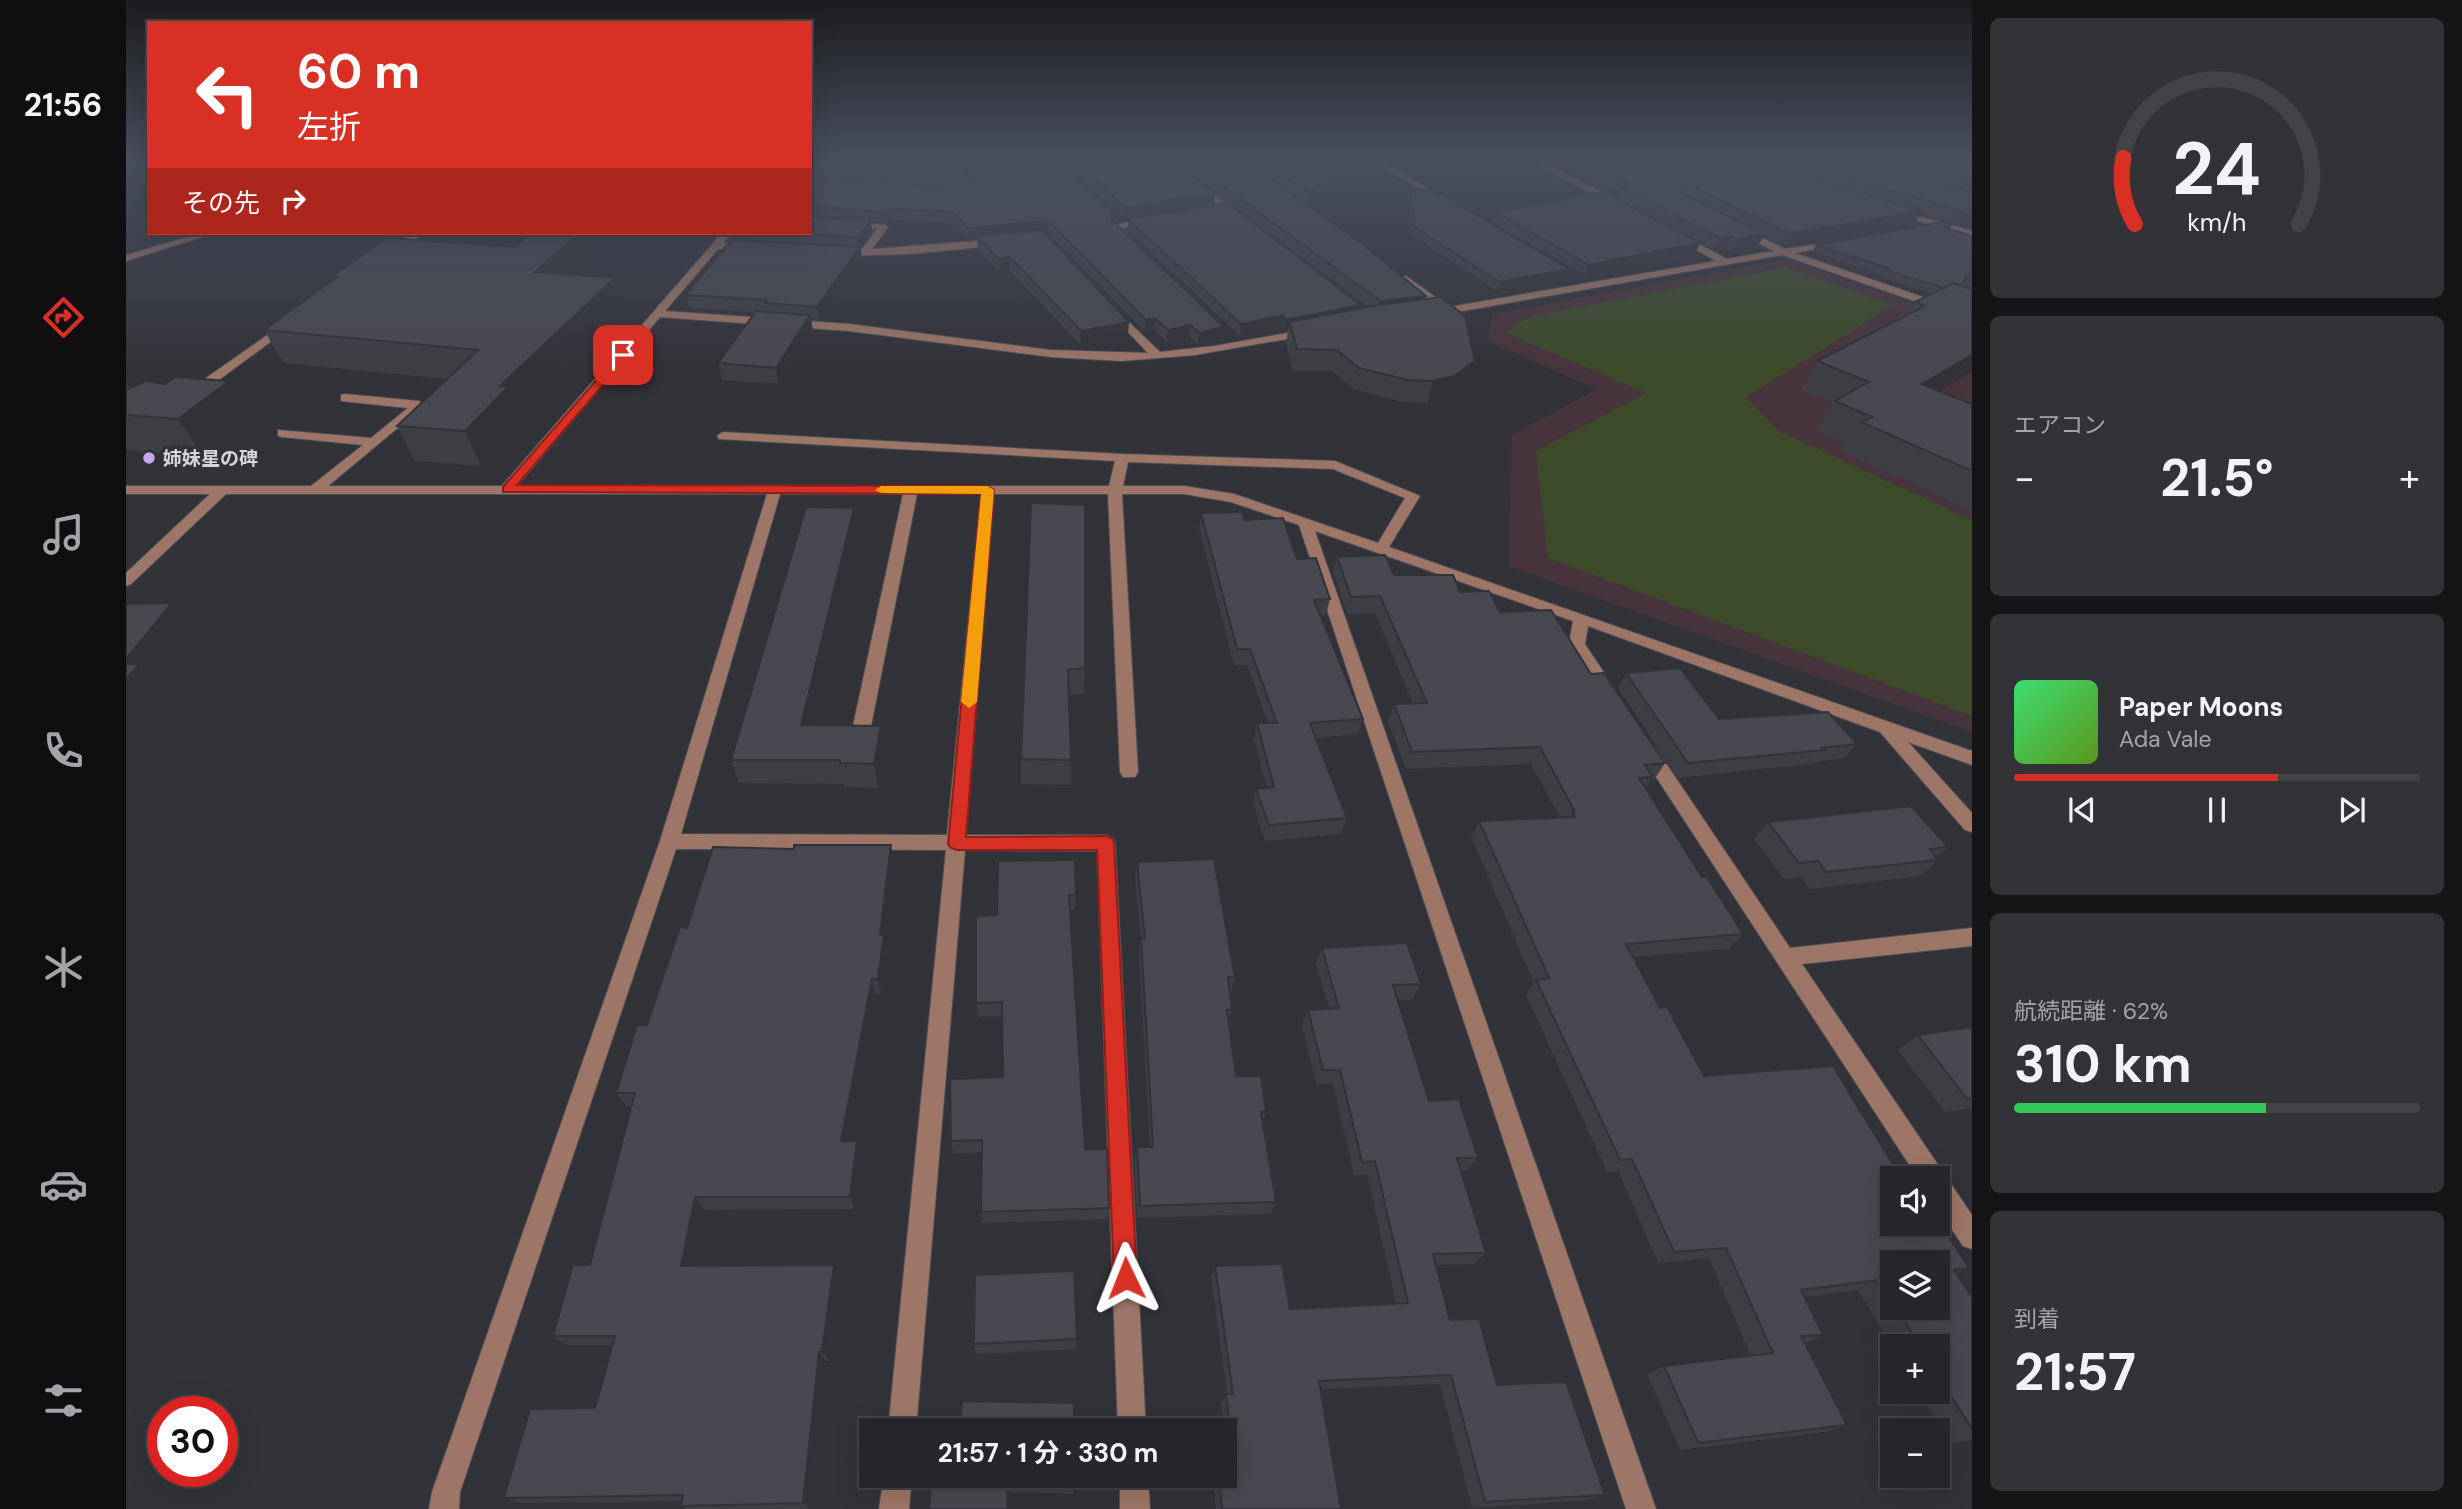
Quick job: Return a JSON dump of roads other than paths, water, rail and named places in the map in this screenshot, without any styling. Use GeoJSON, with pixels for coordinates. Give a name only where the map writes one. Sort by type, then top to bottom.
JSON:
{"type":"FeatureCollection","features":[{"type":"Feature","properties":{"kind":"street"},"geometry":{"type":"LineString","coordinates":[[864,254],[882,227]]}},
{"type":"Feature","properties":{"kind":"street"},"geometry":{"type":"LineString","coordinates":[[1116,227],[1134,244]]}},
{"type":"Feature","properties":{"kind":"street"},"geometry":{"type":"LineString","coordinates":[[1733,227],[1785,253],[1972,318]]}},
{"type":"Feature","properties":{"kind":"street"},"geometry":{"type":"LineString","coordinates":[[1912,229],[1920,227]]}},
{"type":"Feature","properties":{"kind":"street"},"geometry":{"type":"LineString","coordinates":[[1951,227],[1970,232]]}},
{"type":"Feature","properties":{"kind":"street"},"geometry":{"type":"LineString","coordinates":[[1670,232],[1727,263]]}},
{"type":"Feature","properties":{"kind":"street"},"geometry":{"type":"LineString","coordinates":[[126,258],[203,235]]}},
{"type":"Feature","properties":{"kind":"street"},"geometry":{"type":"LineString","coordinates":[[384,257],[416,235]]}},
{"type":"Feature","properties":{"kind":"street"},"geometry":{"type":"LineString","coordinates":[[507,489],[725,235]]}},
{"type":"Feature","properties":{"kind":"street"},"geometry":{"type":"LineString","coordinates":[[824,252],[864,254],[1015,240]]}},
{"type":"Feature","properties":{"kind":"street"},"geometry":{"type":"LineString","coordinates":[[1423,314],[1849,241]]}},
{"type":"Feature","properties":{"kind":"street"},"geometry":{"type":"LineString","coordinates":[[715,246],[755,248]]}},
{"type":"Feature","properties":{"kind":"street"},"geometry":{"type":"LineString","coordinates":[[1391,270],[1448,311]]}},
{"type":"Feature","properties":{"kind":"street"},"geometry":{"type":"LineString","coordinates":[[1579,279],[1591,286]]}},
{"type":"Feature","properties":{"kind":"street"},"geometry":{"type":"LineString","coordinates":[[1101,296],[1157,356]]}},
{"type":"Feature","properties":{"kind":"street"},"geometry":{"type":"LineString","coordinates":[[658,314],[877,330],[1027,352],[1157,356],[1240,346],[1320,330]]}},
{"type":"Feature","properties":{"kind":"street"},"geometry":{"type":"LineString","coordinates":[[179,403],[293,322]]}},
{"type":"Feature","properties":{"kind":"street"},"geometry":{"type":"LineString","coordinates":[[1230,337],[1240,346]]}},
{"type":"Feature","properties":{"kind":"street"},"geometry":{"type":"LineString","coordinates":[[316,489],[419,405],[345,398]]}},
{"type":"Feature","properties":{"kind":"street"},"geometry":{"type":"LineString","coordinates":[[282,433],[375,442]]}},
{"type":"Feature","properties":{"kind":"street"},"geometry":{"type":"LineString","coordinates":[[723,436],[1122,458],[1335,464],[1413,496],[1381,549]]}},
{"type":"Feature","properties":{"kind":"street"},"geometry":{"type":"LineString","coordinates":[[1122,458],[1115,491],[1129,772]]}},
{"type":"Feature","properties":{"kind":"street"},"geometry":{"type":"LineString","coordinates":[[126,581],[222,489]]}},
{"type":"Feature","properties":{"kind":"street"},"geometry":{"type":"LineString","coordinates":[[444,1509],[450,1479],[669,841],[775,489]]}},
{"type":"Feature","properties":{"kind":"street"},"geometry":{"type":"LineString","coordinates":[[126,490],[1184,490],[1234,498],[1581,618],[1972,758]]}},
{"type":"Feature","properties":{"kind":"street"},"geometry":{"type":"LineString","coordinates":[[862,726],[911,490]]}},
{"type":"Feature","properties":{"kind":"street"},"geometry":{"type":"LineString","coordinates":[[903,1418],[988,490]]}},
{"type":"Feature","properties":{"kind":"street"},"geometry":{"type":"LineString","coordinates":[[1306,523],[1641,1509]]}},
{"type":"Feature","properties":{"kind":"street"},"geometry":{"type":"LineString","coordinates":[[1581,618],[1577,644],[1616,702]]}},
{"type":"Feature","properties":{"kind":"street"},"geometry":{"type":"LineString","coordinates":[[1886,729],[1972,825]]}},
{"type":"Feature","properties":{"kind":"street"},"geometry":{"type":"LineString","coordinates":[[1639,737],[1924,1166]]}},
{"type":"Feature","properties":{"kind":"street"},"geometry":{"type":"LineString","coordinates":[[669,841],[1106,843],[1131,1418]]}},
{"type":"Feature","properties":{"kind":"street"},"geometry":{"type":"LineString","coordinates":[[1786,957],[1972,937]]}},
{"type":"Feature","properties":{"kind":"street"},"geometry":{"type":"LineString","coordinates":[[1950,1204],[1972,1237]]}},
{"type":"Feature","properties":{"kind":"street"},"geometry":{"type":"LineString","coordinates":[[894,1509],[896,1488]]}},
{"type":"Feature","properties":{"kind":"street"},"geometry":{"type":"LineString","coordinates":[[1134,1488],[1135,1509]]}},
{"type":"Feature","properties":{"kind":"place","name":"姉妹星の碑"},"geometry":{"type":"Point","coordinates":[149,458]}}]}
